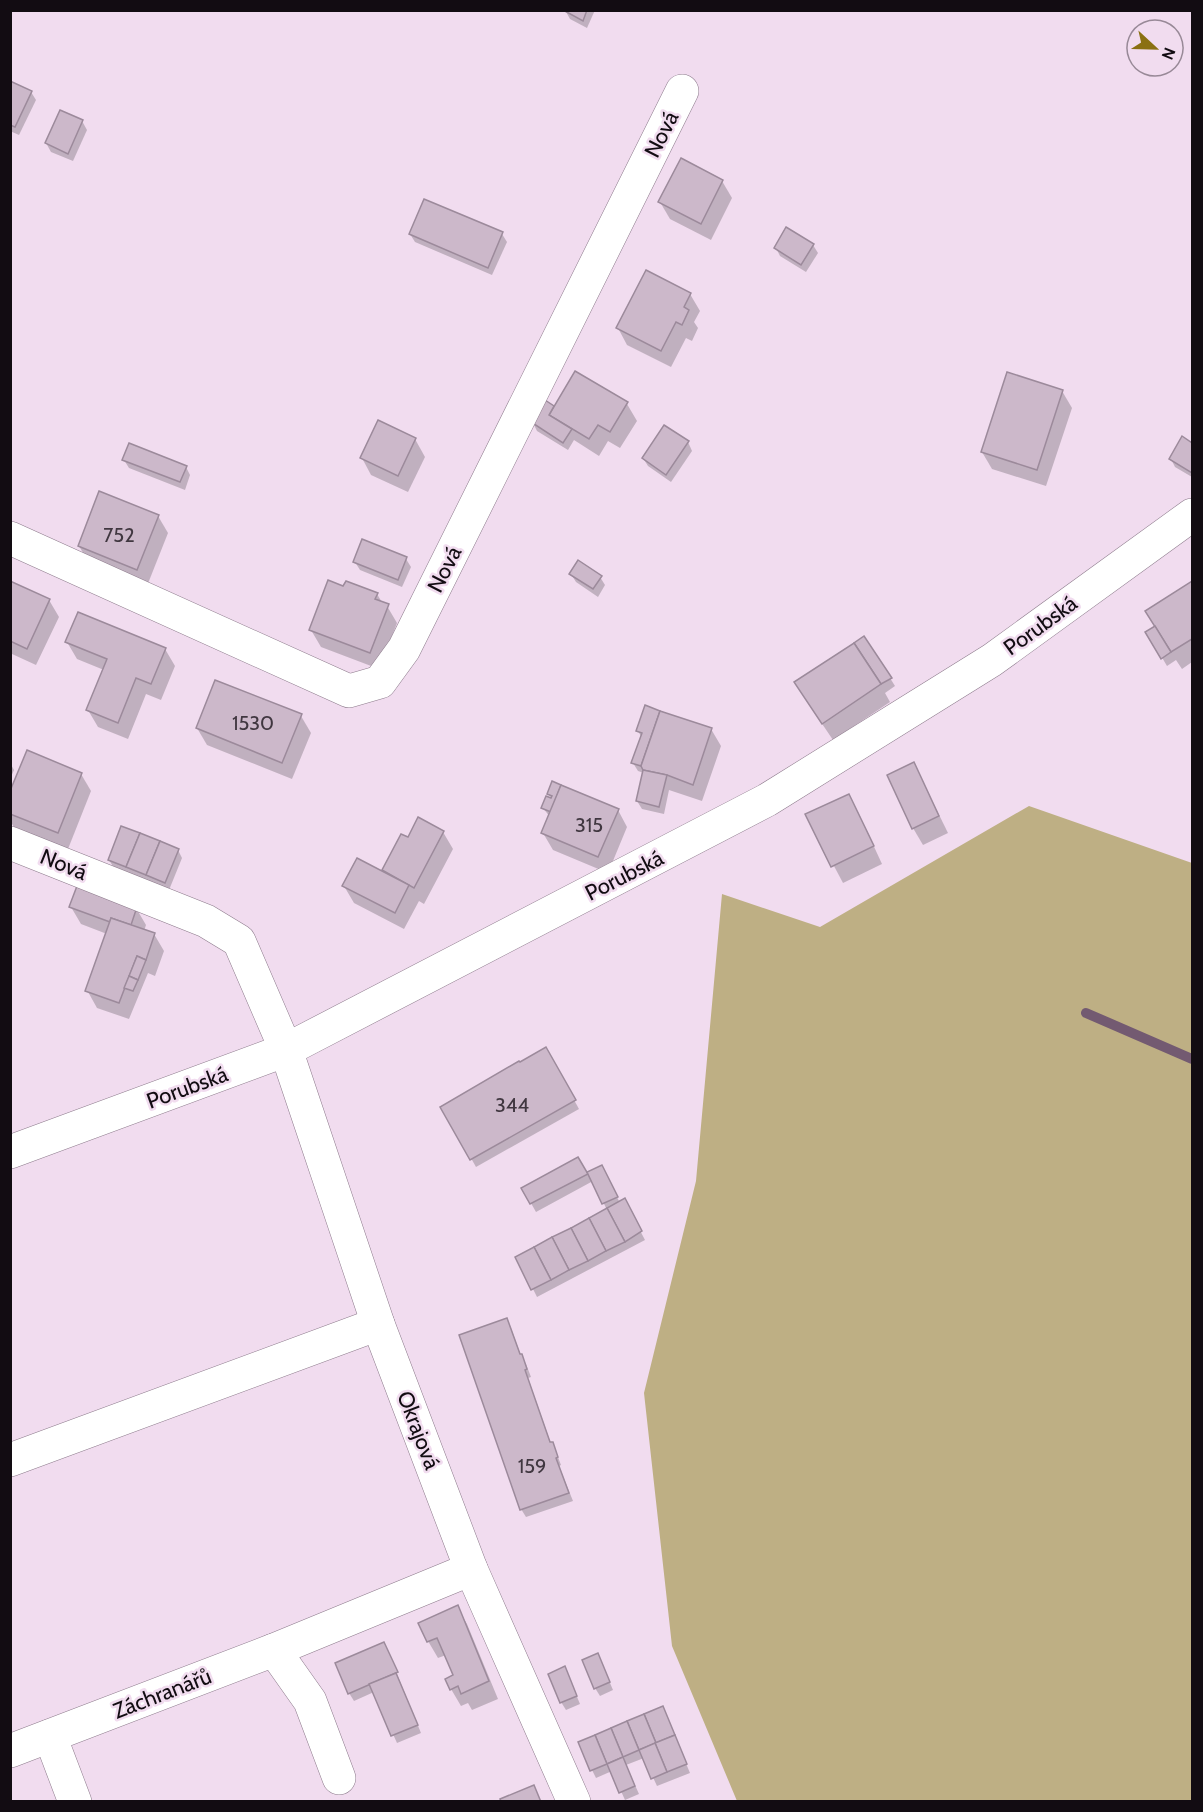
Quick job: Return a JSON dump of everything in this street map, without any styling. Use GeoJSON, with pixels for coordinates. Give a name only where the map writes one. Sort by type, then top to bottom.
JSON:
{"type":"FeatureCollection","features":[{"type":"Feature","properties":{"kind":"street","name":"Nová"},"geometry":{"type":"LineString","coordinates":[[10,538],[349,691],[380,681],[404,649],[682,91]]}},
{"type":"Feature","properties":{"kind":"street","name":"Porubská"},"geometry":{"type":"LineString","coordinates":[[10,1152],[286,1050],[767,800],[992,660],[1192,515]]}},
{"type":"Feature","properties":{"kind":"street","name":"Nová"},"geometry":{"type":"LineString","coordinates":[[10,843],[206,921],[239,941],[286,1050]]}},
{"type":"Feature","properties":{"kind":"street","name":"Okrajová"},"geometry":{"type":"LineString","coordinates":[[286,1050],[378,1324],[471,1569],[574,1802]]}},
{"type":"Feature","properties":{"kind":"street"},"geometry":{"type":"LineString","coordinates":[[10,1460],[378,1324]]}},
{"type":"Feature","properties":{"kind":"street","name":"Záchranářů"},"geometry":{"type":"LineString","coordinates":[[10,1751],[274,1650],[471,1569]]}},
{"type":"Feature","properties":{"kind":"street"},"geometry":{"type":"LineString","coordinates":[[274,1650],[310,1701],[339,1778]]}},
{"type":"Feature","properties":{"kind":"street"},"geometry":{"type":"LineString","coordinates":[[50,1736],[75,1802]]}},
{"type":"Feature","properties":{"kind":"shaded area"},"geometry":{"type":"Polygon","coordinates":[[[1029,806],[1192,863],[1192,1801],[737,1801],[672,1646],[644,1393],[696,1181],[722,894],[820,927],[1029,806]]]}},
{"type":"Feature","properties":{"kind":"building"},"geometry":{"type":"Polygon","coordinates":[[[563,10],[587,10],[583,21],[563,10]]]}},
{"type":"Feature","properties":{"kind":"building"},"geometry":{"type":"Polygon","coordinates":[[[10,81],[32,91],[15,127],[10,125],[10,81]]]}},
{"type":"Feature","properties":{"kind":"building"},"geometry":{"type":"Polygon","coordinates":[[[60,110],[83,120],[68,154],[45,143],[60,110]]]}},
{"type":"Feature","properties":{"kind":"building"},"geometry":{"type":"Polygon","coordinates":[[[681,158],[723,180],[701,224],[658,202],[681,158]]]}},
{"type":"Feature","properties":{"kind":"building"},"geometry":{"type":"Polygon","coordinates":[[[424,199],[503,232],[488,268],[409,234],[424,199]]]}},
{"type":"Feature","properties":{"kind":"building"},"geometry":{"type":"Polygon","coordinates":[[[786,227],[814,244],[801,265],[774,248],[786,227]]]}},
{"type":"Feature","properties":{"kind":"building"},"geometry":{"type":"Polygon","coordinates":[[[646,270],[691,293],[684,307],[689,310],[682,325],[676,322],[661,351],[616,328],[646,270]]]}},
{"type":"Feature","properties":{"kind":"building"},"geometry":{"type":"Polygon","coordinates":[[[575,371],[628,402],[610,432],[598,425],[589,439],[549,415],[575,371]]]}},
{"type":"Feature","properties":{"kind":"building"},"geometry":{"type":"Polygon","coordinates":[[[1007,372],[1063,390],[1037,470],[981,452],[1007,372]]]}},
{"type":"Feature","properties":{"kind":"building"},"geometry":{"type":"Polygon","coordinates":[[[545,400],[554,406],[549,415],[572,429],[563,443],[531,422],[545,400]]]}},
{"type":"Feature","properties":{"kind":"building"},"geometry":{"type":"Polygon","coordinates":[[[378,420],[416,438],[398,476],[360,458],[378,420]]]}},
{"type":"Feature","properties":{"kind":"building"},"geometry":{"type":"Polygon","coordinates":[[[664,425],[689,441],[666,475],[642,458],[664,425]]]}},
{"type":"Feature","properties":{"kind":"building"},"geometry":{"type":"Polygon","coordinates":[[[1182,436],[1192,443],[1192,473],[1169,459],[1182,436]]]}},
{"type":"Feature","properties":{"kind":"building"},"geometry":{"type":"Polygon","coordinates":[[[129,443],[187,466],[180,482],[122,460],[129,443]]]}},
{"type":"Feature","properties":{"kind":"building"},"geometry":{"type":"Polygon","coordinates":[[[99,491],[159,515],[137,570],[78,546],[99,491]]]}},
{"type":"Feature","properties":{"kind":"building"},"geometry":{"type":"Polygon","coordinates":[[[362,539],[407,557],[398,580],[353,562],[362,539]]]}},
{"type":"Feature","properties":{"kind":"building"},"geometry":{"type":"Polygon","coordinates":[[[578,560],[602,576],[593,589],[569,574],[578,560]]]}},
{"type":"Feature","properties":{"kind":"building"},"geometry":{"type":"Polygon","coordinates":[[[328,580],[343,586],[346,581],[378,593],[375,599],[389,604],[370,653],[309,630],[328,580]]]}},
{"type":"Feature","properties":{"kind":"building"},"geometry":{"type":"Polygon","coordinates":[[[10,581],[50,599],[27,649],[10,641],[10,581]]]}},
{"type":"Feature","properties":{"kind":"building"},"geometry":{"type":"Polygon","coordinates":[[[1192,581],[1192,639],[1171,652],[1145,611],[1192,581]]]}},
{"type":"Feature","properties":{"kind":"building"},"geometry":{"type":"Polygon","coordinates":[[[78,612],[166,648],[151,684],[136,678],[118,723],[86,710],[107,659],[65,642],[78,612]]]}},
{"type":"Feature","properties":{"kind":"building"},"geometry":{"type":"Polygon","coordinates":[[[1155,626],[1171,652],[1161,659],[1145,632],[1155,626]]]}},
{"type":"Feature","properties":{"kind":"building"},"geometry":{"type":"Polygon","coordinates":[[[864,636],[892,678],[881,684],[854,643],[864,636]]]}},
{"type":"Feature","properties":{"kind":"building"},"geometry":{"type":"Polygon","coordinates":[[[854,643],[881,684],[822,724],[794,682],[854,643]]]}},
{"type":"Feature","properties":{"kind":"building"},"geometry":{"type":"Polygon","coordinates":[[[215,680],[302,714],[282,763],[196,728],[215,680]]]}},
{"type":"Feature","properties":{"kind":"building"},"geometry":{"type":"Polygon","coordinates":[[[645,705],[660,711],[641,766],[631,763],[642,733],[636,731],[645,705]]]}},
{"type":"Feature","properties":{"kind":"building"},"geometry":{"type":"Polygon","coordinates":[[[660,711],[712,728],[693,785],[667,775],[643,770],[641,766],[660,711]]]}},
{"type":"Feature","properties":{"kind":"building"},"geometry":{"type":"Polygon","coordinates":[[[27,750],[82,773],[58,833],[10,814],[10,791],[27,750]]]}},
{"type":"Feature","properties":{"kind":"building"},"geometry":{"type":"Polygon","coordinates":[[[914,762],[939,816],[912,829],[887,775],[914,762]]]}},
{"type":"Feature","properties":{"kind":"building"},"geometry":{"type":"Polygon","coordinates":[[[643,770],[667,775],[659,807],[636,801],[643,770]]]}},
{"type":"Feature","properties":{"kind":"building"},"geometry":{"type":"Polygon","coordinates":[[[552,781],[561,785],[551,812],[541,808],[546,796],[551,798],[552,796],[547,794],[552,781]]]}},
{"type":"Feature","properties":{"kind":"building"},"geometry":{"type":"Polygon","coordinates":[[[561,785],[619,809],[598,857],[541,833],[561,785]]]}},
{"type":"Feature","properties":{"kind":"building"},"geometry":{"type":"Polygon","coordinates":[[[849,794],[874,846],[831,867],[805,814],[849,794]]]}},
{"type":"Feature","properties":{"kind":"building"},"geometry":{"type":"Polygon","coordinates":[[[418,817],[444,831],[414,888],[382,870],[401,834],[408,837],[418,817]]]}},
{"type":"Feature","properties":{"kind":"building"},"geometry":{"type":"Polygon","coordinates":[[[121,826],[140,833],[126,867],[108,860],[121,826]]]}},
{"type":"Feature","properties":{"kind":"building"},"geometry":{"type":"Polygon","coordinates":[[[140,833],[160,841],[146,875],[126,867],[140,833]]]}},
{"type":"Feature","properties":{"kind":"building"},"geometry":{"type":"Polygon","coordinates":[[[160,841],[179,849],[165,883],[146,875],[160,841]]]}},
{"type":"Feature","properties":{"kind":"building"},"geometry":{"type":"Polygon","coordinates":[[[357,858],[409,885],[395,913],[342,886],[357,858]]]}},
{"type":"Feature","properties":{"kind":"building"},"geometry":{"type":"Polygon","coordinates":[[[77,886],[137,907],[131,925],[111,918],[110,922],[69,907],[77,886]]]}},
{"type":"Feature","properties":{"kind":"building"},"geometry":{"type":"Polygon","coordinates":[[[111,918],[155,933],[146,960],[137,956],[119,1003],[85,991],[111,918]]]}},
{"type":"Feature","properties":{"kind":"building"},"geometry":{"type":"Polygon","coordinates":[[[137,956],[146,960],[138,980],[129,976],[137,956]]]}},
{"type":"Feature","properties":{"kind":"building"},"geometry":{"type":"Polygon","coordinates":[[[129,976],[138,980],[133,991],[124,988],[129,976]]]}},
{"type":"Feature","properties":{"kind":"building"},"geometry":{"type":"Polygon","coordinates":[[[546,1047],[576,1100],[470,1160],[440,1107],[546,1047]]]}},
{"type":"Feature","properties":{"kind":"building"},"geometry":{"type":"Polygon","coordinates":[[[578,1157],[588,1174],[530,1204],[521,1188],[578,1157]]]}},
{"type":"Feature","properties":{"kind":"building"},"geometry":{"type":"Polygon","coordinates":[[[602,1165],[618,1197],[602,1204],[587,1172],[602,1165]]]}},
{"type":"Feature","properties":{"kind":"building"},"geometry":{"type":"Polygon","coordinates":[[[625,1198],[642,1231],[625,1242],[607,1208],[625,1198]]]}},
{"type":"Feature","properties":{"kind":"building"},"geometry":{"type":"Polygon","coordinates":[[[607,1208],[625,1242],[606,1251],[589,1218],[607,1208]]]}},
{"type":"Feature","properties":{"kind":"building"},"geometry":{"type":"Polygon","coordinates":[[[589,1218],[606,1251],[588,1261],[571,1228],[589,1218]]]}},
{"type":"Feature","properties":{"kind":"building"},"geometry":{"type":"Polygon","coordinates":[[[571,1228],[588,1261],[569,1270],[552,1237],[571,1228]]]}},
{"type":"Feature","properties":{"kind":"building"},"geometry":{"type":"Polygon","coordinates":[[[552,1237],[569,1270],[551,1280],[534,1247],[552,1237]]]}},
{"type":"Feature","properties":{"kind":"building"},"geometry":{"type":"Polygon","coordinates":[[[534,1247],[551,1280],[531,1290],[515,1257],[534,1247]]]}},
{"type":"Feature","properties":{"kind":"building"},"geometry":{"type":"Polygon","coordinates":[[[507,1318],[520,1354],[522,1354],[527,1369],[525,1370],[550,1442],[553,1442],[558,1457],[556,1458],[569,1493],[520,1510],[459,1335],[507,1318]]]}},
{"type":"Feature","properties":{"kind":"building"},"geometry":{"type":"Polygon","coordinates":[[[458,1605],[489,1681],[461,1694],[458,1686],[450,1690],[445,1679],[453,1675],[437,1638],[427,1642],[418,1623],[458,1605]]]}},
{"type":"Feature","properties":{"kind":"building"},"geometry":{"type":"Polygon","coordinates":[[[384,1642],[398,1672],[348,1694],[335,1663],[384,1642]]]}},
{"type":"Feature","properties":{"kind":"building"},"geometry":{"type":"Polygon","coordinates":[[[598,1653],[610,1682],[594,1689],[582,1660],[598,1653]]]}},
{"type":"Feature","properties":{"kind":"building"},"geometry":{"type":"Polygon","coordinates":[[[565,1666],[577,1696],[560,1703],[548,1674],[565,1666]]]}},
{"type":"Feature","properties":{"kind":"building"},"geometry":{"type":"Polygon","coordinates":[[[396,1673],[418,1725],[391,1736],[369,1684],[396,1673]]]}},
{"type":"Feature","properties":{"kind":"building"},"geometry":{"type":"Polygon","coordinates":[[[663,1706],[675,1735],[656,1743],[644,1714],[663,1706]]]}},
{"type":"Feature","properties":{"kind":"building"},"geometry":{"type":"Polygon","coordinates":[[[644,1714],[656,1743],[639,1750],[627,1721],[644,1714]]]}},
{"type":"Feature","properties":{"kind":"building"},"geometry":{"type":"Polygon","coordinates":[[[627,1721],[639,1750],[623,1757],[611,1728],[627,1721]]]}},
{"type":"Feature","properties":{"kind":"building"},"geometry":{"type":"Polygon","coordinates":[[[611,1728],[623,1757],[607,1764],[595,1735],[611,1728]]]}},
{"type":"Feature","properties":{"kind":"building"},"geometry":{"type":"Polygon","coordinates":[[[595,1735],[607,1764],[590,1771],[578,1742],[595,1735]]]}},
{"type":"Feature","properties":{"kind":"building"},"geometry":{"type":"Polygon","coordinates":[[[675,1735],[687,1764],[667,1772],[655,1743],[675,1735]]]}},
{"type":"Feature","properties":{"kind":"building"},"geometry":{"type":"Polygon","coordinates":[[[655,1743],[667,1772],[651,1779],[639,1750],[655,1743]]]}},
{"type":"Feature","properties":{"kind":"building"},"geometry":{"type":"Polygon","coordinates":[[[623,1757],[635,1786],[619,1793],[607,1764],[623,1757]]]}},
{"type":"Feature","properties":{"kind":"building"},"geometry":{"type":"Polygon","coordinates":[[[534,1785],[541,1802],[501,1802],[500,1799],[534,1785]]]}},
{"type":"Feature","properties":{"kind":"waterway"},"geometry":{"type":"LineString","coordinates":[[1086,1013],[1192,1059]]}}]}
